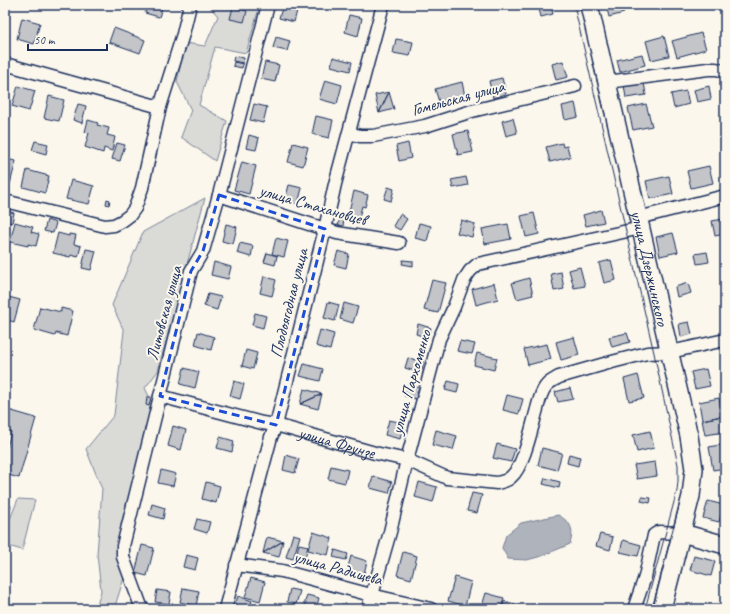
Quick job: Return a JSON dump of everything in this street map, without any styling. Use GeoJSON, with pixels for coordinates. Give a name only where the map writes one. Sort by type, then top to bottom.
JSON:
{"type":"FeatureCollection","features":[{"type":"Feature","properties":{"kind":"main road","name":"улица Дзержинского"},"geometry":{"type":"LineString","coordinates":[[589,5],[670,352],[689,436],[694,469],[692,491],[662,609]]}},
{"type":"Feature","properties":{"kind":"main road"},"geometry":{"type":"LineString","coordinates":[[682,533],[725,545]]}},
{"type":"Feature","properties":{"kind":"street"},"geometry":{"type":"LineString","coordinates":[[5,201],[105,226],[114,225],[130,215],[135,208],[142,188],[160,107],[190,5]]}},
{"type":"Feature","properties":{"kind":"street","name":"Литовская улица"},"geometry":{"type":"LineString","coordinates":[[142,609],[123,557],[123,546],[191,272],[203,252],[268,5]]}},
{"type":"Feature","properties":{"kind":"street","name":"Плодоягодная улица"},"geometry":{"type":"LineString","coordinates":[[225,609],[276,425],[335,184],[383,5]]}},
{"type":"Feature","properties":{"kind":"street"},"geometry":{"type":"LineString","coordinates":[[5,64],[160,107]]}},
{"type":"Feature","properties":{"kind":"street"},"geometry":{"type":"LineString","coordinates":[[607,82],[708,69],[725,71]]}},
{"type":"Feature","properties":{"kind":"street","name":"Гомельская улица"},"geometry":{"type":"LineString","coordinates":[[349,133],[360,136],[373,136],[425,126],[472,111],[575,86]]}},
{"type":"Feature","properties":{"kind":"street","name":"улица Стахановцев"},"geometry":{"type":"LineString","coordinates":[[219,195],[337,233],[399,243]]}},
{"type":"Feature","properties":{"kind":"street"},"geometry":{"type":"LineString","coordinates":[[639,223],[725,196]]}},
{"type":"Feature","properties":{"kind":"street","name":"улица Пархоменко"},"geometry":{"type":"LineString","coordinates":[[368,609],[390,532],[407,460],[439,339],[454,307],[464,280],[470,271],[478,264],[639,223]]}},
{"type":"Feature","properties":{"kind":"street"},"geometry":{"type":"LineString","coordinates":[[670,352],[725,340]]}},
{"type":"Feature","properties":{"kind":"street","name":"улица Фрунзе"},"geometry":{"type":"LineString","coordinates":[[160,396],[407,460],[447,478],[497,483],[504,482],[512,477],[518,467],[540,397],[546,385],[559,378],[608,363],[647,353],[670,352]]}},
{"type":"Feature","properties":{"kind":"street"},"geometry":{"type":"LineString","coordinates":[[634,609],[645,576],[654,535],[659,532],[682,533]]}},
{"type":"Feature","properties":{"kind":"street","name":"улица Радищева"},"geometry":{"type":"LineString","coordinates":[[236,565],[282,571],[430,609]]}},
{"type":"Feature","properties":{"kind":"highlighted area"},"geometry":{"type":"Polygon","coordinates":[[[219,195],[325,229],[276,425],[160,396],[191,271],[203,251],[219,195]]]}},
{"type":"Feature","properties":{"kind":"shaded area"},"geometry":{"type":"Polygon","coordinates":[[[208,5],[260,5],[246,53],[215,47],[199,105],[227,121],[215,161],[181,137],[191,110],[177,82],[185,43],[205,46],[218,16],[208,5]]]}},
{"type":"Feature","properties":{"kind":"shaded area"},"geometry":{"type":"Polygon","coordinates":[[[205,198],[158,371],[145,388],[154,406],[121,524],[124,578],[114,609],[96,609],[101,591],[97,554],[102,489],[86,449],[114,415],[124,331],[112,305],[143,232],[205,198]]]}},
{"type":"Feature","properties":{"kind":"shaded area"},"geometry":{"type":"Polygon","coordinates":[[[18,499],[35,500],[22,550],[5,545],[5,517],[10,519],[18,499]]]}},
{"type":"Feature","properties":{"kind":"shaded area"},"geometry":{"type":"Polygon","coordinates":[[[558,515],[571,527],[572,534],[570,544],[542,556],[527,560],[508,559],[502,548],[506,535],[521,523],[558,515]]]}},
{"type":"Feature","properties":{"kind":"building"},"geometry":{"type":"Polygon","coordinates":[[[118,5],[135,5],[134,10],[118,5]]]}},
{"type":"Feature","properties":{"kind":"building"},"geometry":{"type":"Polygon","coordinates":[[[147,5],[163,5],[159,17],[145,13],[147,5]]]}},
{"type":"Feature","properties":{"kind":"building"},"geometry":{"type":"Polygon","coordinates":[[[283,5],[298,7],[294,22],[279,18],[283,5]]]}},
{"type":"Feature","properties":{"kind":"building"},"geometry":{"type":"Polygon","coordinates":[[[538,5],[551,5],[553,14],[541,17],[538,5]]]}},
{"type":"Feature","properties":{"kind":"building"},"geometry":{"type":"Polygon","coordinates":[[[622,5],[624,13],[609,17],[607,9],[622,5]]]}},
{"type":"Feature","properties":{"kind":"building"},"geometry":{"type":"Polygon","coordinates":[[[233,7],[247,11],[244,22],[230,19],[233,7]]]}},
{"type":"Feature","properties":{"kind":"building"},"geometry":{"type":"Polygon","coordinates":[[[349,15],[362,18],[358,36],[345,32],[349,15]]]}},
{"type":"Feature","properties":{"kind":"building"},"geometry":{"type":"Polygon","coordinates":[[[22,18],[40,23],[34,44],[17,39],[22,18]]]}},
{"type":"Feature","properties":{"kind":"building"},"geometry":{"type":"Polygon","coordinates":[[[114,28],[145,40],[140,53],[109,42],[114,28]]]}},
{"type":"Feature","properties":{"kind":"building"},"geometry":{"type":"Polygon","coordinates":[[[701,33],[706,49],[677,57],[672,41],[701,33]]]}},
{"type":"Feature","properties":{"kind":"building"},"geometry":{"type":"Polygon","coordinates":[[[664,36],[669,56],[651,60],[646,41],[664,36]]]}},
{"type":"Feature","properties":{"kind":"building"},"geometry":{"type":"Polygon","coordinates":[[[276,37],[290,41],[287,51],[273,48],[276,37]]]}},
{"type":"Feature","properties":{"kind":"building"},"geometry":{"type":"Polygon","coordinates":[[[396,39],[413,42],[410,56],[393,53],[396,39]]]}},
{"type":"Feature","properties":{"kind":"building"},"geometry":{"type":"Polygon","coordinates":[[[642,54],[645,65],[620,72],[617,60],[642,54]]]}},
{"type":"Feature","properties":{"kind":"building"},"geometry":{"type":"Polygon","coordinates":[[[234,56],[244,58],[243,63],[233,61],[234,56]]]}},
{"type":"Feature","properties":{"kind":"building"},"geometry":{"type":"Polygon","coordinates":[[[333,57],[352,62],[350,71],[331,66],[333,57]]]}},
{"type":"Feature","properties":{"kind":"building"},"geometry":{"type":"Polygon","coordinates":[[[563,61],[568,77],[556,80],[552,64],[563,61]]]}},
{"type":"Feature","properties":{"kind":"building"},"geometry":{"type":"Polygon","coordinates":[[[234,62],[243,64],[242,68],[233,66],[234,62]]]}},
{"type":"Feature","properties":{"kind":"building"},"geometry":{"type":"Polygon","coordinates":[[[265,62],[279,65],[275,82],[261,79],[265,62]]]}},
{"type":"Feature","properties":{"kind":"building"},"geometry":{"type":"Polygon","coordinates":[[[502,78],[506,94],[493,98],[489,81],[502,78]]]}},
{"type":"Feature","properties":{"kind":"building"},"geometry":{"type":"Polygon","coordinates":[[[325,80],[342,85],[337,104],[319,99],[325,80]]]}},
{"type":"Feature","properties":{"kind":"building"},"geometry":{"type":"Polygon","coordinates":[[[462,82],[465,96],[439,102],[435,89],[462,82]]]}},
{"type":"Feature","properties":{"kind":"building"},"geometry":{"type":"Polygon","coordinates":[[[644,82],[646,95],[626,98],[624,85],[644,82]]]}},
{"type":"Feature","properties":{"kind":"building"},"geometry":{"type":"Polygon","coordinates":[[[18,86],[35,91],[29,111],[12,106],[18,86]]]}},
{"type":"Feature","properties":{"kind":"building"},"geometry":{"type":"Polygon","coordinates":[[[709,86],[711,99],[697,102],[694,90],[709,86]]]}},
{"type":"Feature","properties":{"kind":"building"},"geometry":{"type":"Polygon","coordinates":[[[686,91],[689,104],[674,108],[671,94],[686,91]]]}},
{"type":"Feature","properties":{"kind":"building"},"geometry":{"type":"Polygon","coordinates":[[[389,92],[379,113],[375,95],[389,92]]]}},
{"type":"Feature","properties":{"kind":"building"},"geometry":{"type":"Polygon","coordinates":[[[389,92],[394,109],[379,113],[389,92]]]}},
{"type":"Feature","properties":{"kind":"building"},"geometry":{"type":"Polygon","coordinates":[[[49,96],[64,100],[59,121],[44,118],[49,96]]]}},
{"type":"Feature","properties":{"kind":"building"},"geometry":{"type":"Polygon","coordinates":[[[575,103],[578,117],[565,120],[562,106],[575,103]]]}},
{"type":"Feature","properties":{"kind":"building"},"geometry":{"type":"Polygon","coordinates":[[[78,104],[86,106],[82,123],[73,120],[78,104]]]}},
{"type":"Feature","properties":{"kind":"building"},"geometry":{"type":"Polygon","coordinates":[[[254,104],[267,107],[263,123],[250,120],[254,104]]]}},
{"type":"Feature","properties":{"kind":"building"},"geometry":{"type":"Polygon","coordinates":[[[646,104],[652,126],[633,130],[628,108],[646,104]]]}},
{"type":"Feature","properties":{"kind":"building"},"geometry":{"type":"Polygon","coordinates":[[[316,116],[333,120],[329,138],[312,134],[316,116]]]}},
{"type":"Feature","properties":{"kind":"building"},"geometry":{"type":"Polygon","coordinates":[[[513,118],[517,133],[506,136],[502,121],[513,118]]]}},
{"type":"Feature","properties":{"kind":"building"},"geometry":{"type":"Polygon","coordinates":[[[88,120],[98,123],[97,125],[109,128],[107,135],[115,137],[112,151],[104,148],[103,153],[85,147],[89,133],[85,132],[88,120]]]}},
{"type":"Feature","properties":{"kind":"building"},"geometry":{"type":"Polygon","coordinates":[[[468,131],[473,152],[458,155],[453,134],[468,131]]]}},
{"type":"Feature","properties":{"kind":"building"},"geometry":{"type":"Polygon","coordinates":[[[249,135],[259,138],[256,150],[246,148],[249,135]]]}},
{"type":"Feature","properties":{"kind":"building"},"geometry":{"type":"Polygon","coordinates":[[[35,141],[48,144],[46,154],[32,150],[35,141]]]}},
{"type":"Feature","properties":{"kind":"building"},"geometry":{"type":"Polygon","coordinates":[[[117,143],[125,145],[120,161],[112,159],[117,143]]]}},
{"type":"Feature","properties":{"kind":"building"},"geometry":{"type":"Polygon","coordinates":[[[293,143],[308,147],[303,166],[288,162],[293,143]]]}},
{"type":"Feature","properties":{"kind":"building"},"geometry":{"type":"Polygon","coordinates":[[[408,143],[411,158],[399,161],[396,146],[408,143]]]}},
{"type":"Feature","properties":{"kind":"building"},"geometry":{"type":"Polygon","coordinates":[[[562,143],[563,147],[567,146],[570,157],[550,162],[546,147],[562,143]]]}},
{"type":"Feature","properties":{"kind":"building"},"geometry":{"type":"Polygon","coordinates":[[[5,159],[16,161],[10,184],[5,182],[5,159]]]}},
{"type":"Feature","properties":{"kind":"building"},"geometry":{"type":"Polygon","coordinates":[[[242,162],[256,166],[249,194],[234,190],[242,162]]]}},
{"type":"Feature","properties":{"kind":"building"},"geometry":{"type":"Polygon","coordinates":[[[709,166],[713,183],[691,188],[687,171],[709,166]]]}},
{"type":"Feature","properties":{"kind":"building"},"geometry":{"type":"Polygon","coordinates":[[[27,170],[49,176],[45,193],[23,187],[27,170]]]}},
{"type":"Feature","properties":{"kind":"building"},"geometry":{"type":"Polygon","coordinates":[[[669,176],[673,194],[650,199],[646,181],[669,176]]]}},
{"type":"Feature","properties":{"kind":"building"},"geometry":{"type":"Polygon","coordinates":[[[466,177],[468,185],[453,188],[451,180],[466,177]]]}},
{"type":"Feature","properties":{"kind":"building"},"geometry":{"type":"Polygon","coordinates":[[[71,180],[94,186],[89,204],[66,199],[71,180]]]}},
{"type":"Feature","properties":{"kind":"building"},"geometry":{"type":"Polygon","coordinates":[[[289,185],[302,188],[298,204],[285,200],[289,185]]]}},
{"type":"Feature","properties":{"kind":"building"},"geometry":{"type":"Polygon","coordinates":[[[388,187],[394,189],[391,201],[384,199],[388,187]]]}},
{"type":"Feature","properties":{"kind":"building"},"geometry":{"type":"Polygon","coordinates":[[[354,191],[368,195],[365,207],[362,206],[359,218],[348,215],[354,191]]]}},
{"type":"Feature","properties":{"kind":"building"},"geometry":{"type":"Polygon","coordinates":[[[107,199],[110,200],[109,205],[106,204],[107,199]]]}},
{"type":"Feature","properties":{"kind":"building"},"geometry":{"type":"Polygon","coordinates":[[[5,210],[14,213],[12,223],[5,221],[5,210]]]}},
{"type":"Feature","properties":{"kind":"building"},"geometry":{"type":"Polygon","coordinates":[[[601,210],[604,222],[586,226],[583,215],[601,210]]]}},
{"type":"Feature","properties":{"kind":"building"},"geometry":{"type":"Polygon","coordinates":[[[534,213],[539,234],[526,237],[521,216],[534,213]]]}},
{"type":"Feature","properties":{"kind":"building"},"geometry":{"type":"Polygon","coordinates":[[[400,214],[407,219],[400,230],[393,226],[400,214]]]}},
{"type":"Feature","properties":{"kind":"building"},"geometry":{"type":"Polygon","coordinates":[[[340,218],[344,219],[343,226],[338,225],[340,218]]]}},
{"type":"Feature","properties":{"kind":"building"},"geometry":{"type":"Polygon","coordinates":[[[723,219],[725,234],[715,236],[712,221],[723,219]]]}},
{"type":"Feature","properties":{"kind":"building"},"geometry":{"type":"Polygon","coordinates":[[[47,220],[56,223],[53,233],[44,231],[47,220]]]}},
{"type":"Feature","properties":{"kind":"building"},"geometry":{"type":"Polygon","coordinates":[[[461,220],[475,224],[472,237],[457,233],[461,220]]]}},
{"type":"Feature","properties":{"kind":"building"},"geometry":{"type":"Polygon","coordinates":[[[15,222],[33,227],[31,232],[39,234],[36,246],[28,244],[28,246],[10,242],[15,222]]]}},
{"type":"Feature","properties":{"kind":"building"},"geometry":{"type":"Polygon","coordinates":[[[419,223],[431,226],[427,241],[415,238],[419,223]]]}},
{"type":"Feature","properties":{"kind":"building"},"geometry":{"type":"Polygon","coordinates":[[[226,224],[237,227],[233,244],[222,241],[226,224]]]}},
{"type":"Feature","properties":{"kind":"building"},"geometry":{"type":"Polygon","coordinates":[[[508,224],[511,239],[485,244],[482,229],[508,224]]]}},
{"type":"Feature","properties":{"kind":"building"},"geometry":{"type":"Polygon","coordinates":[[[58,233],[69,236],[69,234],[76,235],[74,244],[81,246],[78,257],[71,255],[70,257],[53,253],[58,233]]]}},
{"type":"Feature","properties":{"kind":"building"},"geometry":{"type":"Polygon","coordinates":[[[673,233],[678,252],[660,256],[656,237],[673,233]]]}},
{"type":"Feature","properties":{"kind":"building"},"geometry":{"type":"Polygon","coordinates":[[[276,238],[288,241],[284,257],[272,254],[276,238]]]}},
{"type":"Feature","properties":{"kind":"building"},"geometry":{"type":"Polygon","coordinates":[[[240,243],[253,246],[251,257],[237,253],[240,243]]]}},
{"type":"Feature","properties":{"kind":"building"},"geometry":{"type":"Polygon","coordinates":[[[86,249],[96,251],[91,270],[82,268],[86,249]]]}},
{"type":"Feature","properties":{"kind":"building"},"geometry":{"type":"Polygon","coordinates":[[[338,251],[349,254],[346,268],[334,265],[338,251]]]}},
{"type":"Feature","properties":{"kind":"building"},"geometry":{"type":"Polygon","coordinates":[[[707,252],[709,262],[697,264],[695,254],[707,252]]]}},
{"type":"Feature","properties":{"kind":"building"},"geometry":{"type":"Polygon","coordinates":[[[267,253],[277,256],[275,265],[264,262],[267,253]]]}},
{"type":"Feature","properties":{"kind":"building"},"geometry":{"type":"Polygon","coordinates":[[[403,260],[413,261],[413,266],[402,264],[403,260]]]}},
{"type":"Feature","properties":{"kind":"building"},"geometry":{"type":"Polygon","coordinates":[[[611,260],[616,280],[604,283],[599,263],[611,260]]]}},
{"type":"Feature","properties":{"kind":"building"},"geometry":{"type":"Polygon","coordinates":[[[214,262],[231,267],[228,279],[211,275],[214,262]]]}},
{"type":"Feature","properties":{"kind":"building"},"geometry":{"type":"Polygon","coordinates":[[[580,267],[585,286],[574,288],[569,270],[580,267]]]}},
{"type":"Feature","properties":{"kind":"building"},"geometry":{"type":"Polygon","coordinates":[[[561,272],[564,289],[554,291],[551,274],[561,272]]]}},
{"type":"Feature","properties":{"kind":"building"},"geometry":{"type":"Polygon","coordinates":[[[264,276],[276,280],[272,296],[260,293],[264,276]]]}},
{"type":"Feature","properties":{"kind":"building"},"geometry":{"type":"Polygon","coordinates":[[[529,278],[533,295],[517,299],[512,283],[529,278]]]}},
{"type":"Feature","properties":{"kind":"building"},"geometry":{"type":"Polygon","coordinates":[[[432,280],[446,283],[438,313],[424,310],[432,280]]]}},
{"type":"Feature","properties":{"kind":"building"},"geometry":{"type":"Polygon","coordinates":[[[494,283],[498,299],[476,305],[472,289],[494,283]]]}},
{"type":"Feature","properties":{"kind":"building"},"geometry":{"type":"Polygon","coordinates":[[[688,283],[691,293],[677,297],[675,287],[688,283]]]}},
{"type":"Feature","properties":{"kind":"building"},"geometry":{"type":"Polygon","coordinates":[[[208,294],[221,297],[217,310],[204,306],[208,294]]]}},
{"type":"Feature","properties":{"kind":"building"},"geometry":{"type":"Polygon","coordinates":[[[5,296],[20,300],[14,322],[5,319],[5,296]]]}},
{"type":"Feature","properties":{"kind":"building"},"geometry":{"type":"Polygon","coordinates":[[[328,302],[339,305],[335,321],[324,318],[328,302]]]}},
{"type":"Feature","properties":{"kind":"building"},"geometry":{"type":"Polygon","coordinates":[[[344,303],[358,307],[353,323],[340,319],[344,303]]]}},
{"type":"Feature","properties":{"kind":"building"},"geometry":{"type":"Polygon","coordinates":[[[40,307],[61,312],[61,308],[73,311],[67,336],[56,333],[55,336],[34,330],[40,307]]]}},
{"type":"Feature","properties":{"kind":"building"},"geometry":{"type":"Polygon","coordinates":[[[255,313],[266,316],[263,328],[252,325],[255,313]]]}},
{"type":"Feature","properties":{"kind":"building"},"geometry":{"type":"Polygon","coordinates":[[[689,322],[692,334],[681,337],[679,324],[689,322]]]}},
{"type":"Feature","properties":{"kind":"building"},"geometry":{"type":"Polygon","coordinates":[[[418,324],[431,328],[428,338],[416,334],[418,324]]]}},
{"type":"Feature","properties":{"kind":"building"},"geometry":{"type":"Polygon","coordinates":[[[320,330],[334,334],[330,350],[316,346],[320,330]]]}},
{"type":"Feature","properties":{"kind":"building"},"geometry":{"type":"Polygon","coordinates":[[[198,332],[214,337],[211,350],[195,345],[198,332]]]}},
{"type":"Feature","properties":{"kind":"building"},"geometry":{"type":"Polygon","coordinates":[[[627,333],[630,342],[612,347],[609,337],[627,333]]]}},
{"type":"Feature","properties":{"kind":"building"},"geometry":{"type":"Polygon","coordinates":[[[574,337],[579,355],[561,360],[556,342],[574,337]]]}},
{"type":"Feature","properties":{"kind":"building"},"geometry":{"type":"Polygon","coordinates":[[[460,341],[475,344],[472,354],[457,351],[460,341]]]}},
{"type":"Feature","properties":{"kind":"building"},"geometry":{"type":"Polygon","coordinates":[[[547,344],[551,359],[528,365],[524,349],[547,344]]]}},
{"type":"Feature","properties":{"kind":"building"},"geometry":{"type":"Polygon","coordinates":[[[246,350],[257,353],[253,369],[242,366],[246,350]]]}},
{"type":"Feature","properties":{"kind":"building"},"geometry":{"type":"Polygon","coordinates":[[[477,353],[497,358],[494,370],[474,365],[477,353]]]}},
{"type":"Feature","properties":{"kind":"building"},"geometry":{"type":"Polygon","coordinates":[[[408,358],[424,362],[421,373],[405,368],[408,358]]]}},
{"type":"Feature","properties":{"kind":"building"},"geometry":{"type":"Polygon","coordinates":[[[304,364],[323,369],[320,381],[300,376],[304,364]]]}},
{"type":"Feature","properties":{"kind":"building"},"geometry":{"type":"Polygon","coordinates":[[[184,368],[199,372],[195,388],[180,384],[184,368]]]}},
{"type":"Feature","properties":{"kind":"building"},"geometry":{"type":"Polygon","coordinates":[[[706,369],[710,386],[695,389],[691,372],[706,369]]]}},
{"type":"Feature","properties":{"kind":"building"},"geometry":{"type":"Polygon","coordinates":[[[638,375],[644,398],[629,401],[624,379],[638,375]]]}},
{"type":"Feature","properties":{"kind":"building"},"geometry":{"type":"Polygon","coordinates":[[[234,381],[244,384],[240,399],[230,396],[234,381]]]}},
{"type":"Feature","properties":{"kind":"building"},"geometry":{"type":"Polygon","coordinates":[[[448,381],[459,384],[457,393],[445,390],[448,381]]]}},
{"type":"Feature","properties":{"kind":"building"},"geometry":{"type":"Polygon","coordinates":[[[408,384],[419,388],[416,399],[404,396],[408,384]]]}},
{"type":"Feature","properties":{"kind":"building"},"geometry":{"type":"Polygon","coordinates":[[[570,388],[573,399],[558,402],[555,392],[570,388]]]}},
{"type":"Feature","properties":{"kind":"building"},"geometry":{"type":"Polygon","coordinates":[[[304,389],[322,394],[300,404],[304,389]]]}},
{"type":"Feature","properties":{"kind":"building"},"geometry":{"type":"Polygon","coordinates":[[[322,394],[318,409],[300,404],[322,394]]]}},
{"type":"Feature","properties":{"kind":"building"},"geometry":{"type":"Polygon","coordinates":[[[507,395],[523,399],[519,414],[503,410],[507,395]]]}},
{"type":"Feature","properties":{"kind":"building"},"geometry":{"type":"Polygon","coordinates":[[[147,397],[151,397],[149,406],[146,405],[147,397]]]}},
{"type":"Feature","properties":{"kind":"building"},"geometry":{"type":"Polygon","coordinates":[[[719,398],[722,416],[702,420],[699,402],[719,398]]]}},
{"type":"Feature","properties":{"kind":"building"},"geometry":{"type":"Polygon","coordinates":[[[5,409],[36,418],[19,478],[5,474],[5,454],[11,432],[5,430],[5,409]]]}},
{"type":"Feature","properties":{"kind":"building"},"geometry":{"type":"Polygon","coordinates":[[[722,416],[725,432],[705,435],[702,420],[722,416]]]}},
{"type":"Feature","properties":{"kind":"building"},"geometry":{"type":"Polygon","coordinates":[[[389,420],[404,423],[400,439],[385,435],[389,420]]]}},
{"type":"Feature","properties":{"kind":"building"},"geometry":{"type":"Polygon","coordinates":[[[173,426],[186,430],[181,450],[168,446],[173,426]]]}},
{"type":"Feature","properties":{"kind":"building"},"geometry":{"type":"Polygon","coordinates":[[[436,430],[457,436],[453,450],[432,445],[436,430]]]}},
{"type":"Feature","properties":{"kind":"building"},"geometry":{"type":"Polygon","coordinates":[[[650,431],[654,448],[637,452],[633,435],[650,431]]]}},
{"type":"Feature","properties":{"kind":"building"},"geometry":{"type":"Polygon","coordinates":[[[220,437],[234,441],[232,452],[217,448],[220,437]]]}},
{"type":"Feature","properties":{"kind":"building"},"geometry":{"type":"Polygon","coordinates":[[[497,444],[515,449],[511,462],[493,458],[497,444]]]}},
{"type":"Feature","properties":{"kind":"building"},"geometry":{"type":"Polygon","coordinates":[[[725,444],[725,468],[713,470],[709,447],[725,444]]]}},
{"type":"Feature","properties":{"kind":"building"},"geometry":{"type":"Polygon","coordinates":[[[542,448],[562,453],[557,470],[538,465],[542,448]]]}},
{"type":"Feature","properties":{"kind":"building"},"geometry":{"type":"Polygon","coordinates":[[[569,454],[580,457],[578,466],[567,463],[569,454]]]}},
{"type":"Feature","properties":{"kind":"building"},"geometry":{"type":"Polygon","coordinates":[[[286,455],[299,459],[295,473],[283,470],[286,455]]]}},
{"type":"Feature","properties":{"kind":"building"},"geometry":{"type":"Polygon","coordinates":[[[655,462],[657,476],[637,479],[634,465],[655,462]]]}},
{"type":"Feature","properties":{"kind":"building"},"geometry":{"type":"Polygon","coordinates":[[[331,466],[348,470],[345,483],[328,479],[331,466]]]}},
{"type":"Feature","properties":{"kind":"building"},"geometry":{"type":"Polygon","coordinates":[[[161,470],[176,474],[173,486],[158,483],[161,470]]]}},
{"type":"Feature","properties":{"kind":"building"},"geometry":{"type":"Polygon","coordinates":[[[373,476],[392,482],[389,493],[370,488],[373,476]]]}},
{"type":"Feature","properties":{"kind":"building"},"geometry":{"type":"Polygon","coordinates":[[[545,478],[560,482],[559,488],[543,484],[545,478]]]}},
{"type":"Feature","properties":{"kind":"building"},"geometry":{"type":"Polygon","coordinates":[[[206,482],[220,486],[216,503],[202,499],[206,482]]]}},
{"type":"Feature","properties":{"kind":"building"},"geometry":{"type":"Polygon","coordinates":[[[419,482],[437,487],[433,502],[415,497],[419,482]]]}},
{"type":"Feature","properties":{"kind":"building"},"geometry":{"type":"Polygon","coordinates":[[[472,493],[482,495],[477,513],[467,511],[472,493]]]}},
{"type":"Feature","properties":{"kind":"building"},"geometry":{"type":"Polygon","coordinates":[[[642,497],[651,498],[650,503],[641,501],[642,497]]]}},
{"type":"Feature","properties":{"kind":"building"},"geometry":{"type":"Polygon","coordinates":[[[708,501],[724,505],[719,522],[703,518],[708,501]]]}},
{"type":"Feature","properties":{"kind":"building"},"geometry":{"type":"Polygon","coordinates":[[[5,504],[11,506],[7,516],[5,515],[5,504]]]}},
{"type":"Feature","properties":{"kind":"building"},"geometry":{"type":"Polygon","coordinates":[[[152,504],[165,508],[163,519],[149,515],[152,504]]]}},
{"type":"Feature","properties":{"kind":"building"},"geometry":{"type":"Polygon","coordinates":[[[197,519],[210,522],[207,533],[194,529],[197,519]]]}},
{"type":"Feature","properties":{"kind":"building"},"geometry":{"type":"Polygon","coordinates":[[[313,532],[332,538],[328,555],[308,550],[313,532]]]}},
{"type":"Feature","properties":{"kind":"building"},"geometry":{"type":"Polygon","coordinates":[[[293,534],[300,536],[293,559],[286,557],[293,534]]]}},
{"type":"Feature","properties":{"kind":"building"},"geometry":{"type":"Polygon","coordinates":[[[600,534],[613,537],[610,550],[596,546],[600,534]]]}},
{"type":"Feature","properties":{"kind":"building"},"geometry":{"type":"Polygon","coordinates":[[[267,537],[283,541],[263,553],[267,537]]]}},
{"type":"Feature","properties":{"kind":"building"},"geometry":{"type":"Polygon","coordinates":[[[623,540],[641,545],[638,556],[620,552],[623,540]]]}},
{"type":"Feature","properties":{"kind":"building"},"geometry":{"type":"Polygon","coordinates":[[[283,541],[279,557],[263,553],[283,541]]]}},
{"type":"Feature","properties":{"kind":"building"},"geometry":{"type":"Polygon","coordinates":[[[299,544],[308,546],[304,562],[295,560],[299,544]]]}},
{"type":"Feature","properties":{"kind":"building"},"geometry":{"type":"Polygon","coordinates":[[[142,545],[154,548],[147,576],[135,573],[142,545]]]}},
{"type":"Feature","properties":{"kind":"building"},"geometry":{"type":"Polygon","coordinates":[[[335,550],[348,554],[346,560],[333,557],[335,550]]]}},
{"type":"Feature","properties":{"kind":"building"},"geometry":{"type":"Polygon","coordinates":[[[403,552],[417,556],[411,579],[397,575],[403,552]]]}},
{"type":"Feature","properties":{"kind":"building"},"geometry":{"type":"Polygon","coordinates":[[[186,555],[198,558],[195,570],[183,567],[186,555]]]}},
{"type":"Feature","properties":{"kind":"building"},"geometry":{"type":"Polygon","coordinates":[[[351,556],[367,561],[363,578],[346,574],[351,556]]]}},
{"type":"Feature","properties":{"kind":"building"},"geometry":{"type":"Polygon","coordinates":[[[694,556],[715,561],[711,576],[690,570],[694,556]]]}},
{"type":"Feature","properties":{"kind":"building"},"geometry":{"type":"Polygon","coordinates":[[[455,577],[471,582],[465,606],[448,601],[455,577]]]}},
{"type":"Feature","properties":{"kind":"building"},"geometry":{"type":"Polygon","coordinates":[[[251,578],[265,582],[260,601],[245,597],[251,578]]]}},
{"type":"Feature","properties":{"kind":"building"},"geometry":{"type":"Polygon","coordinates":[[[183,588],[199,591],[196,606],[180,602],[183,588]]]}},
{"type":"Feature","properties":{"kind":"building"},"geometry":{"type":"Polygon","coordinates":[[[290,589],[300,591],[296,604],[287,602],[290,589]]]}},
{"type":"Feature","properties":{"kind":"building"},"geometry":{"type":"Polygon","coordinates":[[[157,590],[171,592],[169,604],[155,602],[157,590]]]}},
{"type":"Feature","properties":{"kind":"building"},"geometry":{"type":"Polygon","coordinates":[[[486,593],[504,598],[501,609],[481,609],[486,593]]]}},
{"type":"Feature","properties":{"kind":"building"},"geometry":{"type":"Polygon","coordinates":[[[307,595],[319,598],[316,609],[303,609],[307,595]]]}},
{"type":"Feature","properties":{"kind":"building"},"geometry":{"type":"Polygon","coordinates":[[[238,596],[252,601],[249,609],[234,609],[238,596]]]}},
{"type":"Feature","properties":{"kind":"building"},"geometry":{"type":"Polygon","coordinates":[[[504,601],[526,607],[525,609],[502,609],[504,601]]]}},
{"type":"Feature","properties":{"kind":"building"},"geometry":{"type":"Polygon","coordinates":[[[342,604],[356,607],[355,609],[341,609],[342,604]]]}},
{"type":"Feature","properties":{"kind":"tram line"},"geometry":{"type":"LineString","coordinates":[[574,5],[654,353],[678,465],[677,491],[645,609]]}},
{"type":"Feature","properties":{"kind":"tram line"},"geometry":{"type":"LineString","coordinates":[[593,63],[605,114]]}},
{"type":"Feature","properties":{"kind":"tram line"},"geometry":{"type":"LineString","coordinates":[[652,609],[679,506]]}}]}
